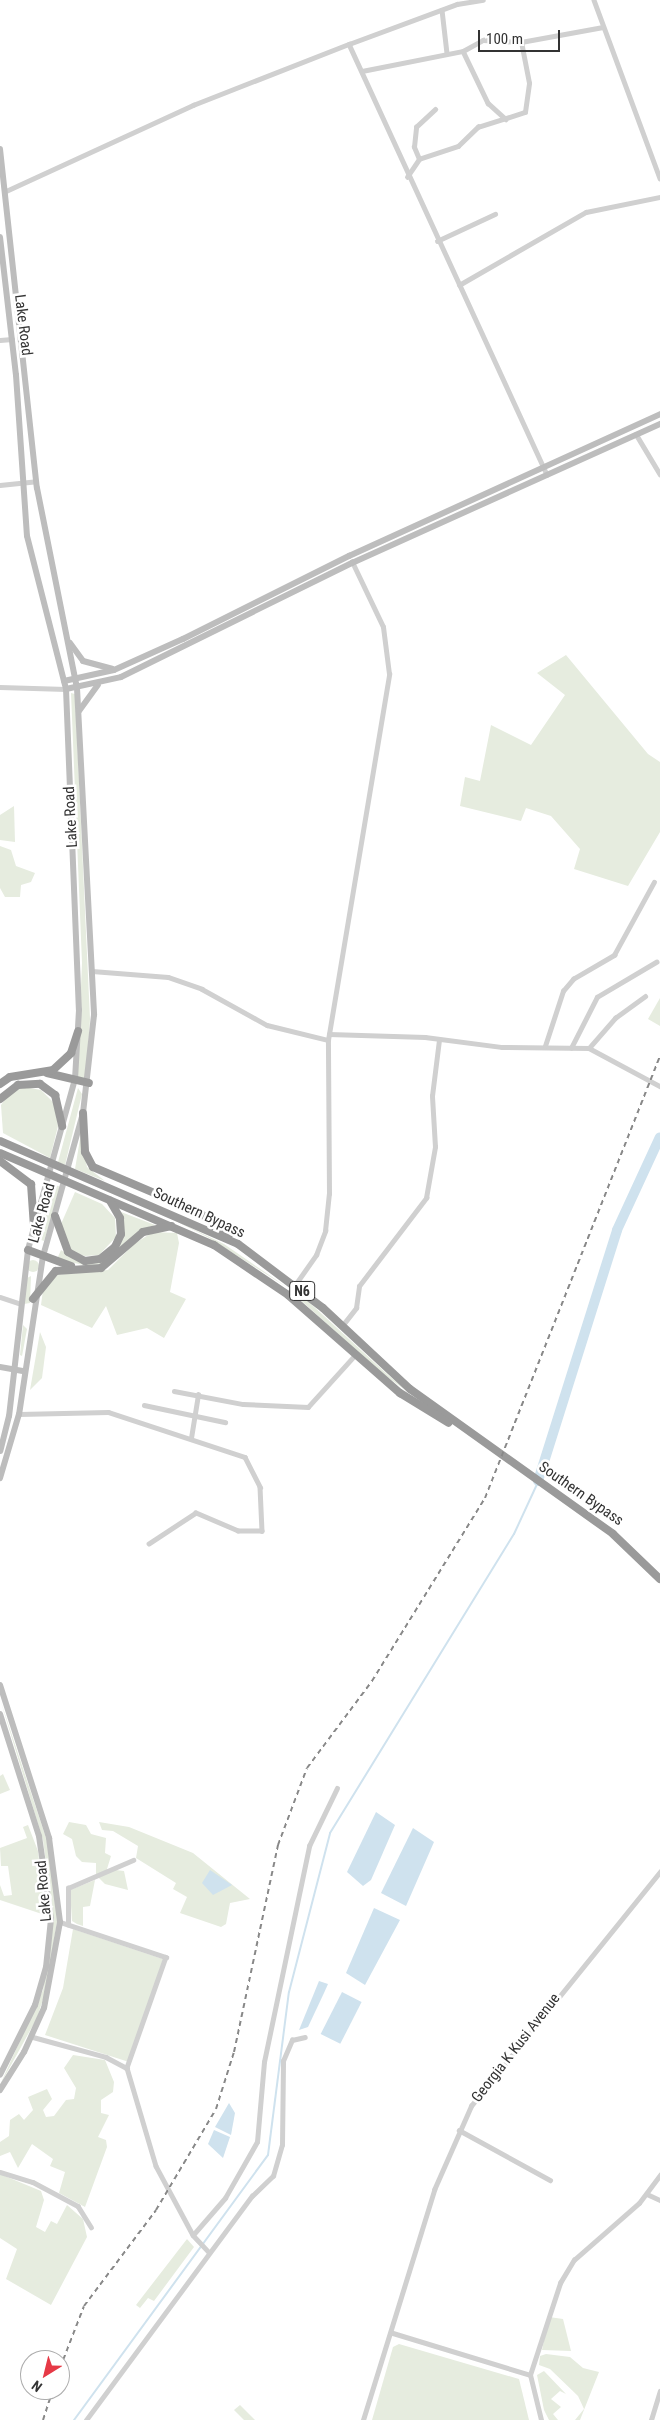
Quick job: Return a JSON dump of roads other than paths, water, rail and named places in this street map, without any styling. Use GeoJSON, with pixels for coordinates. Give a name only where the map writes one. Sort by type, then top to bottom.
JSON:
{"type":"FeatureCollection","features":[{"type":"Feature","properties":{"kind":"highway"},"geometry":{"type":"LineString","coordinates":[[46,1073],[71,1053],[78,1031]]}},
{"type":"Feature","properties":{"kind":"highway"},"geometry":{"type":"LineString","coordinates":[[0,1084],[10,1077],[46,1073],[89,1083]]}},
{"type":"Feature","properties":{"kind":"highway"},"geometry":{"type":"LineString","coordinates":[[0,1099],[18,1084],[40,1084],[55,1095],[62,1126]]}},
{"type":"Feature","properties":{"kind":"highway"},"geometry":{"type":"LineString","coordinates":[[83,1113],[85,1152],[93,1167],[198,1212],[238,1244]]}},
{"type":"Feature","properties":{"kind":"highway"},"geometry":{"type":"LineString","coordinates":[[0,1134],[2,1142]]}},
{"type":"Feature","properties":{"kind":"highway","name":"Southern Bypass"},"geometry":{"type":"LineString","coordinates":[[2,1142],[238,1244],[295,1286],[342,1326],[412,1391],[613,1534],[660,1578]]}},
{"type":"Feature","properties":{"kind":"highway","name":"Southern Bypass"},"geometry":{"type":"LineString","coordinates":[[0,1153],[105,1198],[177,1226],[239,1260],[288,1295],[355,1355],[406,1397],[479,1440]]}},
{"type":"Feature","properties":{"kind":"highway"},"geometry":{"type":"LineString","coordinates":[[0,1161],[31,1184],[34,1227]]}},
{"type":"Feature","properties":{"kind":"highway"},"geometry":{"type":"LineString","coordinates":[[55,1216],[68,1252],[85,1261],[100,1259],[115,1247],[122,1226],[105,1198]]}},
{"type":"Feature","properties":{"kind":"highway"},"geometry":{"type":"LineString","coordinates":[[28,1250],[72,1266],[101,1268],[143,1232],[177,1226]]}},
{"type":"Feature","properties":{"kind":"highway"},"geometry":{"type":"LineString","coordinates":[[34,1299],[51,1274],[72,1266]]}},
{"type":"Feature","properties":{"kind":"highway"},"geometry":{"type":"LineString","coordinates":[[406,1397],[412,1391]]}},
{"type":"Feature","properties":{"kind":"main road","name":"Lake Road"},"geometry":{"type":"LineString","coordinates":[[0,149],[36,481],[77,688],[94,1015],[89,1083],[83,1113],[43,1256],[34,1299],[19,1414],[0,1478]]}},
{"type":"Feature","properties":{"kind":"main road","name":"Lake Road"},"geometry":{"type":"LineString","coordinates":[[0,237],[12,338],[27,536],[66,689],[78,1031],[76,1079],[28,1250],[19,1303],[12,1370],[0,1451]]}},
{"type":"Feature","properties":{"kind":"main road"},"geometry":{"type":"LineString","coordinates":[[64,681],[76,680],[114,670],[349,556],[660,414]]}},
{"type":"Feature","properties":{"kind":"main road"},"geometry":{"type":"LineString","coordinates":[[66,689],[99,684],[352,563],[660,424]]}},
{"type":"Feature","properties":{"kind":"main road"},"geometry":{"type":"LineString","coordinates":[[69,641],[83,661],[114,670]]}},
{"type":"Feature","properties":{"kind":"main road"},"geometry":{"type":"LineString","coordinates":[[79,712],[99,684]]}},
{"type":"Feature","properties":{"kind":"main road"},"geometry":{"type":"LineString","coordinates":[[0,1367],[24,1371]]}},
{"type":"Feature","properties":{"kind":"main road","name":"Lake Road"},"geometry":{"type":"LineString","coordinates":[[0,1688],[49,1838],[60,1922],[52,1980],[33,2037],[0,2090]]}},
{"type":"Feature","properties":{"kind":"main road","name":"Lake Road"},"geometry":{"type":"LineString","coordinates":[[0,1714],[40,1836],[51,1919],[46,1967],[35,2005],[0,2075]]}},
{"type":"Feature","properties":{"kind":"street"},"geometry":{"type":"LineString","coordinates":[[6,191],[198,102],[442,10],[484,0]]}},
{"type":"Feature","properties":{"kind":"street"},"geometry":{"type":"LineString","coordinates":[[594,0],[660,178]]}},
{"type":"Feature","properties":{"kind":"street"},"geometry":{"type":"LineString","coordinates":[[442,10],[448,53]]}},
{"type":"Feature","properties":{"kind":"street"},"geometry":{"type":"LineString","coordinates":[[362,71],[464,51],[483,40],[521,42],[603,27]]}},
{"type":"Feature","properties":{"kind":"street"},"geometry":{"type":"LineString","coordinates":[[407,177],[419,159],[458,146],[478,127],[520,116],[529,103],[521,42]]}},
{"type":"Feature","properties":{"kind":"street"},"geometry":{"type":"LineString","coordinates":[[349,44],[407,177],[547,475]]}},
{"type":"Feature","properties":{"kind":"street"},"geometry":{"type":"LineString","coordinates":[[464,51],[488,103],[506,119]]}},
{"type":"Feature","properties":{"kind":"street"},"geometry":{"type":"LineString","coordinates":[[419,159],[414,147],[416,127],[435,109]]}},
{"type":"Feature","properties":{"kind":"street"},"geometry":{"type":"LineString","coordinates":[[459,285],[586,212],[660,197]]}},
{"type":"Feature","properties":{"kind":"street"},"geometry":{"type":"LineString","coordinates":[[437,241],[495,214]]}},
{"type":"Feature","properties":{"kind":"street"},"geometry":{"type":"LineString","coordinates":[[0,340],[12,338]]}},
{"type":"Feature","properties":{"kind":"street"},"geometry":{"type":"LineString","coordinates":[[636,434],[660,474]]}},
{"type":"Feature","properties":{"kind":"street"},"geometry":{"type":"LineString","coordinates":[[0,485],[36,481]]}},
{"type":"Feature","properties":{"kind":"street"},"geometry":{"type":"LineString","coordinates":[[288,1295],[321,1243],[328,1204],[328,1037],[389,674],[383,627],[349,556]]}},
{"type":"Feature","properties":{"kind":"street"},"geometry":{"type":"LineString","coordinates":[[50,686],[64,681]]}},
{"type":"Feature","properties":{"kind":"street"},"geometry":{"type":"LineString","coordinates":[[0,687],[50,686],[66,689]]}},
{"type":"Feature","properties":{"kind":"street"},"geometry":{"type":"LineString","coordinates":[[545,1046],[563,991],[573,979],[614,955],[654,882]]}},
{"type":"Feature","properties":{"kind":"street"},"geometry":{"type":"LineString","coordinates":[[571,1048],[597,996],[656,962]]}},
{"type":"Feature","properties":{"kind":"street"},"geometry":{"type":"LineString","coordinates":[[92,971],[168,977],[202,989],[267,1025],[328,1037],[439,1040],[502,1047],[589,1048],[660,1086]]}},
{"type":"Feature","properties":{"kind":"street"},"geometry":{"type":"LineString","coordinates":[[589,1048],[615,1018],[644,996]]}},
{"type":"Feature","properties":{"kind":"street"},"geometry":{"type":"LineString","coordinates":[[342,1326],[356,1308],[359,1286],[426,1198],[435,1151],[432,1096],[439,1040]]}},
{"type":"Feature","properties":{"kind":"street"},"geometry":{"type":"LineString","coordinates":[[0,1297],[19,1303]]}},
{"type":"Feature","properties":{"kind":"street"},"geometry":{"type":"LineString","coordinates":[[174,1391],[243,1404],[308,1407],[355,1355]]}},
{"type":"Feature","properties":{"kind":"street"},"geometry":{"type":"LineString","coordinates":[[191,1438],[198,1395]]}},
{"type":"Feature","properties":{"kind":"street"},"geometry":{"type":"LineString","coordinates":[[144,1405],[225,1422]]}},
{"type":"Feature","properties":{"kind":"street"},"geometry":{"type":"LineString","coordinates":[[19,1414],[108,1412],[245,1457],[260,1487],[262,1531],[238,1531],[196,1513],[149,1544]]}},
{"type":"Feature","properties":{"kind":"street"},"geometry":{"type":"LineString","coordinates":[[193,2235],[225,2198],[258,2142],[264,2062],[309,1846],[337,1788]]}},
{"type":"Feature","properties":{"kind":"street"},"geometry":{"type":"LineString","coordinates":[[68,1925],[68,1888],[133,1860]]}},
{"type":"Feature","properties":{"kind":"street","name":"Georgia K Kusi Avenue"},"geometry":{"type":"LineString","coordinates":[[363,2420],[376,2370],[393,2333],[424,2220],[459,2130],[487,2082],[660,1872]]}},
{"type":"Feature","properties":{"kind":"street"},"geometry":{"type":"LineString","coordinates":[[60,1922],[166,1958],[127,2068],[156,2166],[193,2235],[208,2251]]}},
{"type":"Feature","properties":{"kind":"street"},"geometry":{"type":"LineString","coordinates":[[33,2037],[106,2057],[127,2068]]}},
{"type":"Feature","properties":{"kind":"street"},"geometry":{"type":"LineString","coordinates":[[86,2420],[208,2251],[276,2169],[283,2134],[283,2061],[292,2040],[305,2037]]}},
{"type":"Feature","properties":{"kind":"street"},"geometry":{"type":"LineString","coordinates":[[459,2130],[550,2180]]}},
{"type":"Feature","properties":{"kind":"street"},"geometry":{"type":"LineString","coordinates":[[0,2172],[33,2182],[78,2206],[91,2227]]}},
{"type":"Feature","properties":{"kind":"street"},"geometry":{"type":"LineString","coordinates":[[541,2420],[530,2375],[551,2303],[569,2268],[647,2194],[660,2176]]}},
{"type":"Feature","properties":{"kind":"street"},"geometry":{"type":"LineString","coordinates":[[647,2194],[660,2200]]}},
{"type":"Feature","properties":{"kind":"street"},"geometry":{"type":"LineString","coordinates":[[393,2333],[530,2375]]}},
{"type":"Feature","properties":{"kind":"street"},"geometry":{"type":"LineString","coordinates":[[652,2420],[660,2391]]}},
{"type":"Feature","properties":{"kind":"water"},"geometry":{"type":"Polygon","coordinates":[[[376,1812],[395,1825],[371,1880],[363,1886],[347,1872],[376,1812]]]}},
{"type":"Feature","properties":{"kind":"water"},"geometry":{"type":"Polygon","coordinates":[[[413,1828],[434,1842],[406,1906],[381,1893],[413,1828]]]}},
{"type":"Feature","properties":{"kind":"water"},"geometry":{"type":"Polygon","coordinates":[[[210,1870],[232,1885],[213,1895],[202,1883],[210,1870]]]}},
{"type":"Feature","properties":{"kind":"water"},"geometry":{"type":"Polygon","coordinates":[[[374,1908],[400,1920],[365,1985],[346,1973],[374,1908]]]}},
{"type":"Feature","properties":{"kind":"water"},"geometry":{"type":"Polygon","coordinates":[[[319,1981],[328,1984],[308,2027],[299,2030],[319,1981]]]}},
{"type":"Feature","properties":{"kind":"water"},"geometry":{"type":"Polygon","coordinates":[[[342,1992],[362,2002],[340,2044],[321,2034],[342,1992]]]}},
{"type":"Feature","properties":{"kind":"water"},"geometry":{"type":"Polygon","coordinates":[[[229,2103],[235,2113],[231,2135],[215,2127],[229,2103]]]}},
{"type":"Feature","properties":{"kind":"water"},"geometry":{"type":"Polygon","coordinates":[[[214,2130],[230,2137],[223,2158],[208,2144],[214,2130]]]}},
{"type":"Feature","properties":{"kind":"waterway"},"geometry":{"type":"LineString","coordinates":[[538,1481],[617,1230],[660,1137]]}},
{"type":"Feature","properties":{"kind":"waterway"},"geometry":{"type":"LineString","coordinates":[[74,2420],[268,2155],[289,1992],[330,1833],[514,1534],[538,1482]]}},
{"type":"Feature","properties":{"kind":"railway"},"geometry":{"type":"LineString","coordinates":[[67,2350],[84,2306],[156,2210],[216,2109],[234,2052],[278,1845],[307,1768],[372,1681],[485,1498],[660,1056]]}},
{"type":"Feature","properties":{"kind":"railway"},"geometry":{"type":"LineString","coordinates":[[43,2420],[50,2400]]}}]}
